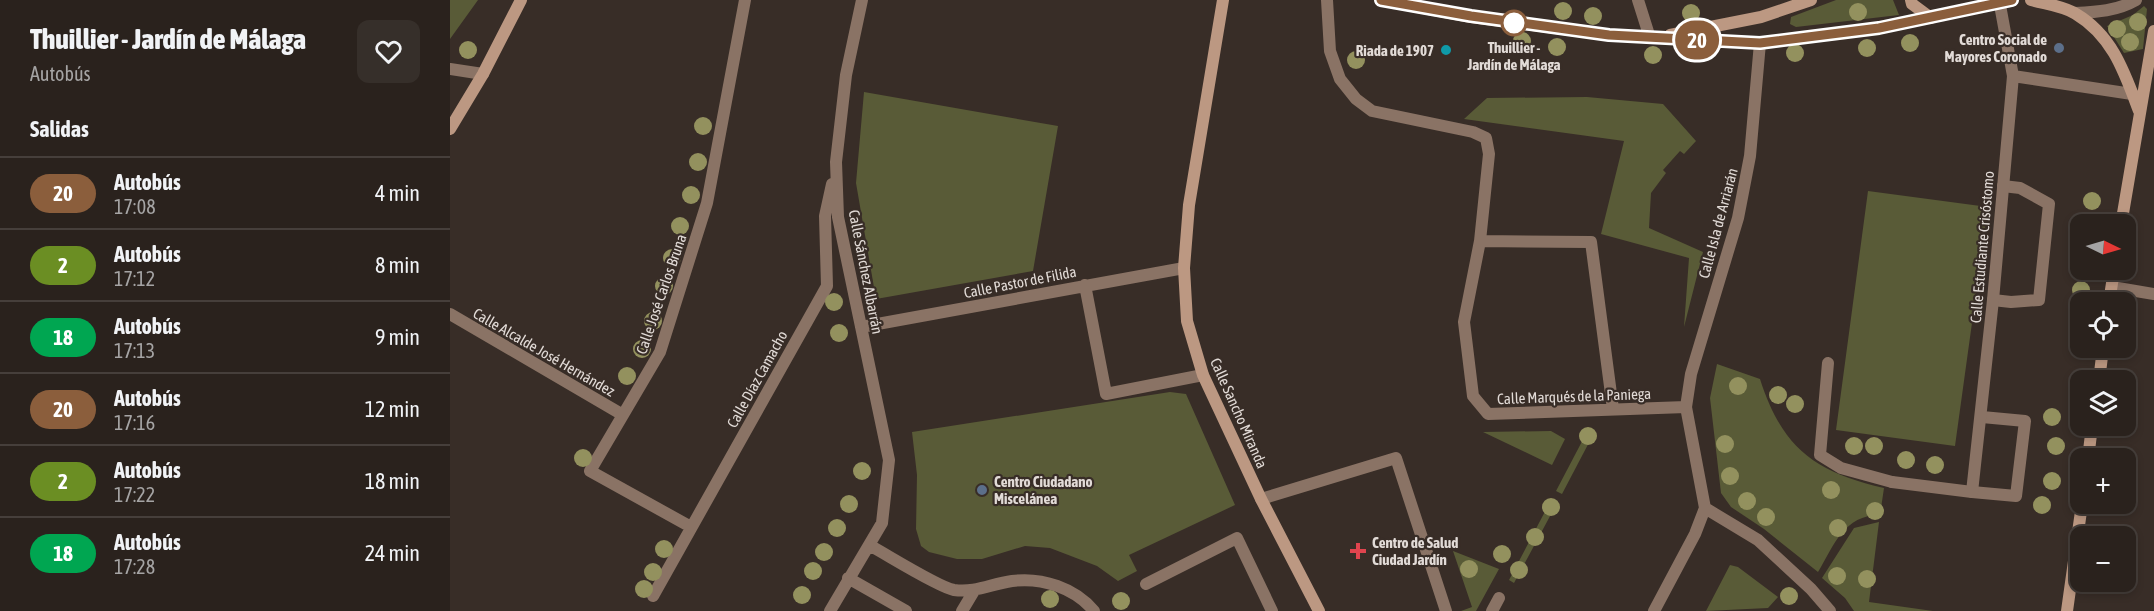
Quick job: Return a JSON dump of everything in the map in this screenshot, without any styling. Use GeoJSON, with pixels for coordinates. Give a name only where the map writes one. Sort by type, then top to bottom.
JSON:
{"type":"FeatureCollection","features":[{"type":"Feature","properties":{"kind":"street"},"geometry":{"type":"LineString","coordinates":[[450,129],[483,74],[521,0]]}},
{"type":"Feature","properties":{"kind":"street","name":"Calle José Carlos Bruna"},"geometry":{"type":"LineString","coordinates":[[691,527],[590,471],[660,352],[707,203],[745,0]]}},
{"type":"Feature","properties":{"kind":"street","name":"Calle Sánchez Albarrán"},"geometry":{"type":"LineString","coordinates":[[830,611],[882,523],[889,460],[838,217],[836,162],[846,75],[862,0]]}},
{"type":"Feature","properties":{"kind":"street","name":"Calle Sancho Miranda"},"geometry":{"type":"LineString","coordinates":[[1224,0],[1189,205],[1184,268],[1187,321],[1203,375],[1260,499],[1319,611]]}},
{"type":"Feature","properties":{"kind":"street","name":"Calle Marqués de la Paniega"},"geometry":{"type":"LineString","coordinates":[[1327,0],[1330,51],[1340,79],[1356,99],[1372,111],[1473,132],[1486,138],[1489,154],[1480,241],[1464,322],[1473,396],[1488,414],[1686,407]]}},
{"type":"Feature","properties":{"kind":"street"},"geometry":{"type":"LineString","coordinates":[[1381,0],[1471,16],[1650,39],[1760,43],[1879,28],[2006,2]]}},
{"type":"Feature","properties":{"kind":"street"},"geometry":{"type":"LineString","coordinates":[[1638,0],[1650,39]]}},
{"type":"Feature","properties":{"kind":"street"},"geometry":{"type":"LineString","coordinates":[[1650,39],[1761,17],[1811,0]]}},
{"type":"Feature","properties":{"kind":"street"},"geometry":{"type":"LineString","coordinates":[[1911,0],[1912,4],[1931,18]]}},
{"type":"Feature","properties":{"kind":"street"},"geometry":{"type":"LineString","coordinates":[[2031,0],[2075,13],[2102,12],[2124,7],[2136,0]]}},
{"type":"Feature","properties":{"kind":"street","name":"Calle Estudiante Crisóstomo"},"geometry":{"type":"LineString","coordinates":[[1972,492],[1982,417],[2013,76],[2006,2]]}},
{"type":"Feature","properties":{"kind":"street"},"geometry":{"type":"LineString","coordinates":[[2075,13],[2101,33],[2119,60],[2139,112]]}},
{"type":"Feature","properties":{"kind":"street"},"geometry":{"type":"LineString","coordinates":[[2123,214],[2154,31]]}},
{"type":"Feature","properties":{"kind":"street","name":"Calle Isla de Arriarán"},"geometry":{"type":"LineString","coordinates":[[1705,508],[1686,407],[1691,374],[1738,218],[1750,156],[1760,43]]}},
{"type":"Feature","properties":{"kind":"street"},"geometry":{"type":"LineString","coordinates":[[450,69],[483,74]]}},
{"type":"Feature","properties":{"kind":"street"},"geometry":{"type":"LineString","coordinates":[[2013,76],[2132,94]]}},
{"type":"Feature","properties":{"kind":"street","name":"Calle Díaz Camacho"},"geometry":{"type":"LineString","coordinates":[[653,596],[827,286],[825,216],[836,162]]}},
{"type":"Feature","properties":{"kind":"street"},"geometry":{"type":"LineString","coordinates":[[1993,300],[2011,302],[2039,300],[2049,204],[2020,188],[2003,186]]}},
{"type":"Feature","properties":{"kind":"street"},"geometry":{"type":"LineString","coordinates":[[1480,241],[1591,242],[1613,409]]}},
{"type":"Feature","properties":{"kind":"street","name":"Calle Pastor de Filida"},"geometry":{"type":"LineString","coordinates":[[861,327],[1184,268]]}},
{"type":"Feature","properties":{"kind":"street"},"geometry":{"type":"LineString","coordinates":[[2111,292],[2113,280]]}},
{"type":"Feature","properties":{"kind":"street"},"geometry":{"type":"LineString","coordinates":[[1086,285],[1106,394],[1203,375]]}},
{"type":"Feature","properties":{"kind":"street"},"geometry":{"type":"LineString","coordinates":[[2112,287],[2154,294]]}},
{"type":"Feature","properties":{"kind":"street","name":"Calle Alcalde José Hernández"},"geometry":{"type":"LineString","coordinates":[[450,314],[624,415]]}},
{"type":"Feature","properties":{"kind":"street"},"geometry":{"type":"LineString","coordinates":[[1828,363],[1820,455],[1841,468],[1892,482],[2016,496],[2025,421],[1982,417]]}},
{"type":"Feature","properties":{"kind":"street"},"geometry":{"type":"LineString","coordinates":[[1260,499],[1396,458],[1446,611]]}},
{"type":"Feature","properties":{"kind":"street"},"geometry":{"type":"LineString","coordinates":[[1654,611],[1695,534],[1705,508],[1758,540],[1811,589],[1830,611]]}},
{"type":"Feature","properties":{"kind":"street"},"geometry":{"type":"LineString","coordinates":[[2067,611],[2081,514]]}},
{"type":"Feature","properties":{"kind":"street"},"geometry":{"type":"LineString","coordinates":[[1146,584],[1237,538],[1272,611]]}},
{"type":"Feature","properties":{"kind":"street"},"geometry":{"type":"LineString","coordinates":[[869,545],[951,590],[974,591],[1013,581],[1051,583],[1084,598],[1094,611]]}},
{"type":"Feature","properties":{"kind":"street"},"geometry":{"type":"LineString","coordinates":[[848,578],[906,611]]}},
{"type":"Feature","properties":{"kind":"street"},"geometry":{"type":"LineString","coordinates":[[963,611],[974,591]]}},
{"type":"Feature","properties":{"kind":"street"},"geometry":{"type":"LineString","coordinates":[[1492,611],[1499,598]]}},
{"type":"Feature","properties":{"kind":"green space"},"geometry":{"type":"Polygon","coordinates":[[[450,0],[478,0],[450,39],[450,0]]]}},
{"type":"Feature","properties":{"kind":"green space"},"geometry":{"type":"Polygon","coordinates":[[[1836,0],[1893,0],[1899,15],[1796,27],[1790,24],[1791,17],[1836,0]]]}},
{"type":"Feature","properties":{"kind":"green space"},"geometry":{"type":"Polygon","coordinates":[[[2144,6],[2147,9],[2143,49],[2124,53],[2107,26],[2133,15],[2144,6]]]}},
{"type":"Feature","properties":{"kind":"green space"},"geometry":{"type":"Polygon","coordinates":[[[864,92],[1058,126],[1033,271],[876,299],[856,183],[864,92]]]}},
{"type":"Feature","properties":{"kind":"green space"},"geometry":{"type":"Polygon","coordinates":[[[1587,97],[1663,104],[1696,141],[1684,154],[1680,151],[1663,170],[1666,173],[1651,193],[1649,228],[1703,252],[1684,327],[1689,258],[1601,234],[1624,141],[1464,119],[1487,98],[1587,97]]]}},
{"type":"Feature","properties":{"kind":"green space"},"geometry":{"type":"Polygon","coordinates":[[[1868,191],[1988,207],[1955,446],[1836,430],[1868,191]]]}},
{"type":"Feature","properties":{"kind":"green space"},"geometry":{"type":"Polygon","coordinates":[[[1717,364],[1760,379],[1779,423],[1791,440],[1820,465],[1860,482],[1884,488],[1880,515],[1868,516],[1849,526],[1835,542],[1818,572],[1764,529],[1731,507],[1721,493],[1710,398],[1717,364]]]}},
{"type":"Feature","properties":{"kind":"green space"},"geometry":{"type":"Polygon","coordinates":[[[1170,392],[1186,394],[1235,505],[1129,555],[1137,571],[1118,581],[1097,566],[1050,548],[1025,546],[982,559],[957,559],[929,552],[921,546],[916,529],[917,475],[912,432],[1170,392]]]}},
{"type":"Feature","properties":{"kind":"green space"},"geometry":{"type":"Polygon","coordinates":[[[1588,430],[1594,433],[1562,494],[1556,491],[1588,430]]]}},
{"type":"Feature","properties":{"kind":"green space"},"geometry":{"type":"Polygon","coordinates":[[[1551,431],[1565,439],[1552,465],[1483,432],[1551,431]]]}},
{"type":"Feature","properties":{"kind":"green space"},"geometry":{"type":"Polygon","coordinates":[[[1550,502],[1556,505],[1514,583],[1509,580],[1550,502]]]}},
{"type":"Feature","properties":{"kind":"green space"},"geometry":{"type":"Polygon","coordinates":[[[1879,522],[1869,602],[1933,611],[1854,611],[1845,598],[1822,578],[1854,528],[1879,522]]]}},
{"type":"Feature","properties":{"kind":"green space"},"geometry":{"type":"Polygon","coordinates":[[[1453,551],[1499,569],[1476,611],[1461,611],[1472,607],[1453,551]]]}},
{"type":"Feature","properties":{"kind":"green space"},"geometry":{"type":"Polygon","coordinates":[[[1730,565],[1738,567],[1778,597],[1768,608],[1706,611],[1730,565]]]}},
{"type":"Feature","properties":{"kind":"bus line","name":"20"},"geometry":{"type":"LineString","coordinates":[[1381,0],[1471,16],[1609,35],[1650,39],[1760,43],[1879,28],[2000,5],[2012,0]]}},
{"type":"Feature","properties":{"kind":"place","name":"Thuillier - Jardín de Málaga"},"geometry":{"type":"Point","coordinates":[1514,23]}},
{"type":"Feature","properties":{"kind":"place","name":"Centro Social de Mayores Coronado"},"geometry":{"type":"Point","coordinates":[2059,48]}},
{"type":"Feature","properties":{"kind":"place","name":"Riada de 1907"},"geometry":{"type":"Point","coordinates":[1446,50]}},
{"type":"Feature","properties":{"kind":"place","name":"Centro Ciudadano Miscelánea"},"geometry":{"type":"Point","coordinates":[982,490]}},
{"type":"Feature","properties":{"kind":"place","name":"Centro de Salud Ciudad Jardín"},"geometry":{"type":"Point","coordinates":[1358,551]}}]}
